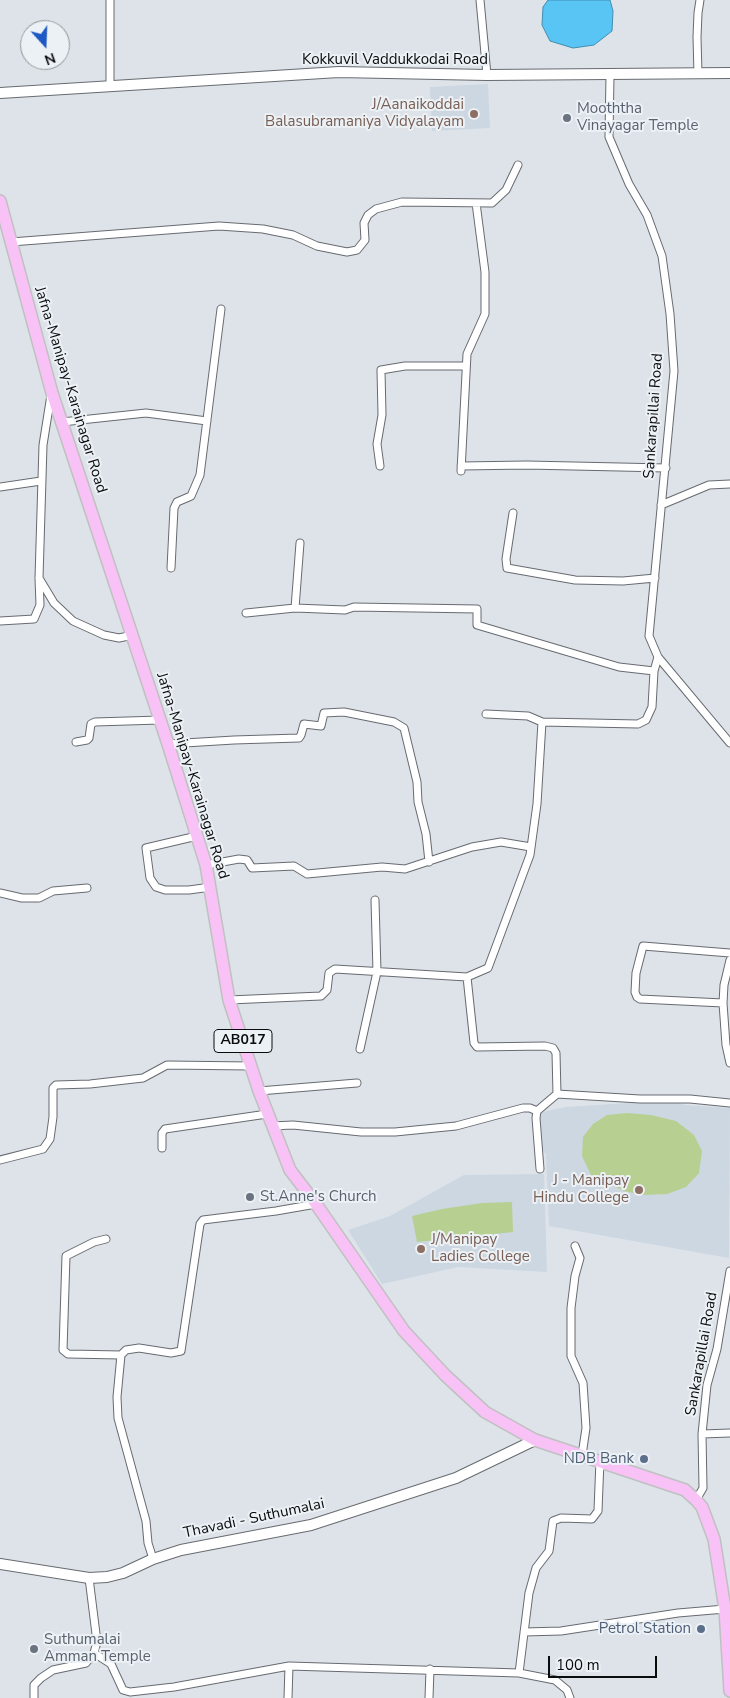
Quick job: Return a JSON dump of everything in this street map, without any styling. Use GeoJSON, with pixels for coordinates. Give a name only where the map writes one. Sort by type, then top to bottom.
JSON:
{"type":"FeatureCollection","features":[{"type":"Feature","properties":{"kind":"main road","name":"Kokkuvil Vaddukkodai Road"},"geometry":{"type":"LineString","coordinates":[[0,93],[339,72],[487,75],[730,73]]}},
{"type":"Feature","properties":{"kind":"main road","name":"Jafna-Manipay-Karainagar Road"},"geometry":{"type":"LineString","coordinates":[[0,201],[52,392],[133,635],[206,865],[229,1000],[259,1092],[290,1170],[316,1204],[404,1331],[445,1375],[485,1412],[535,1440],[600,1460],[685,1490],[702,1507],[714,1539],[729,1627],[730,1691]]}},
{"type":"Feature","properties":{"kind":"main road","name":"Thavadi - Suthumalai"},"geometry":{"type":"LineString","coordinates":[[0,1564],[89,1578],[107,1577],[123,1573],[153,1559],[181,1550],[311,1525],[456,1478],[535,1440]]}},
{"type":"Feature","properties":{"kind":"street"},"geometry":{"type":"LineString","coordinates":[[110,0],[110,87]]}},
{"type":"Feature","properties":{"kind":"street"},"geometry":{"type":"LineString","coordinates":[[480,0],[487,75]]}},
{"type":"Feature","properties":{"kind":"street"},"geometry":{"type":"LineString","coordinates":[[698,74],[700,0]]}},
{"type":"Feature","properties":{"kind":"street","name":"Sankarapillai Road"},"geometry":{"type":"LineString","coordinates":[[610,75],[609,137],[629,184],[647,215],[662,256],[670,314],[674,370],[649,636],[658,657],[730,743]]}},
{"type":"Feature","properties":{"kind":"street"},"geometry":{"type":"LineString","coordinates":[[10,242],[219,226],[263,229],[293,235],[317,246],[347,252],[357,250],[365,240],[364,223],[368,215],[376,209],[402,202],[492,203],[506,190],[518,165]]}},
{"type":"Feature","properties":{"kind":"street"},"geometry":{"type":"LineString","coordinates":[[476,203],[485,272],[485,314],[467,354],[461,468],[527,465],[666,468]]}},
{"type":"Feature","properties":{"kind":"street"},"geometry":{"type":"LineString","coordinates":[[171,568],[174,508],[177,502],[191,496],[200,475],[221,309]]}},
{"type":"Feature","properties":{"kind":"street"},"geometry":{"type":"LineString","coordinates":[[380,466],[377,444],[382,415],[381,370],[405,366],[466,366]]}},
{"type":"Feature","properties":{"kind":"street"},"geometry":{"type":"LineString","coordinates":[[0,621],[34,619],[40,605],[38,578],[43,444],[52,392]]}},
{"type":"Feature","properties":{"kind":"street"},"geometry":{"type":"LineString","coordinates":[[62,422],[146,413],[207,421]]}},
{"type":"Feature","properties":{"kind":"street"},"geometry":{"type":"LineString","coordinates":[[0,487],[41,481]]}},
{"type":"Feature","properties":{"kind":"street"},"geometry":{"type":"LineString","coordinates":[[661,505],[709,485],[730,484]]}},
{"type":"Feature","properties":{"kind":"street"},"geometry":{"type":"LineString","coordinates":[[512,513],[506,559],[507,568],[575,580],[623,581],[654,578]]}},
{"type":"Feature","properties":{"kind":"street"},"geometry":{"type":"LineString","coordinates":[[295,608],[300,543]]}},
{"type":"Feature","properties":{"kind":"street"},"geometry":{"type":"LineString","coordinates":[[38,578],[54,603],[73,621],[104,635],[119,638],[133,635]]}},
{"type":"Feature","properties":{"kind":"street"},"geometry":{"type":"LineString","coordinates":[[246,613],[295,608],[345,610],[354,607],[476,608],[477,625],[620,667],[654,671]]}},
{"type":"Feature","properties":{"kind":"street"},"geometry":{"type":"LineString","coordinates":[[486,714],[528,716],[542,722],[638,724],[646,720],[652,707],[654,671],[658,657]]}},
{"type":"Feature","properties":{"kind":"street"},"geometry":{"type":"LineString","coordinates":[[168,744],[299,738],[302,735],[304,724],[321,726],[324,713],[344,712],[394,722],[404,728],[417,782],[418,802],[426,834],[429,862]]}},
{"type":"Feature","properties":{"kind":"street"},"geometry":{"type":"LineString","coordinates":[[76,742],[89,738],[91,724],[95,722],[160,720]]}},
{"type":"Feature","properties":{"kind":"street"},"geometry":{"type":"LineString","coordinates":[[229,1000],[321,996],[326,990],[329,973],[335,969],[468,977],[488,968],[530,855],[537,804],[542,722]]}},
{"type":"Feature","properties":{"kind":"street"},"geometry":{"type":"LineString","coordinates":[[197,836],[146,848],[150,878],[156,887],[165,890],[189,890],[211,887]]}},
{"type":"Feature","properties":{"kind":"street"},"geometry":{"type":"LineString","coordinates":[[206,865],[239,859],[246,860],[252,868],[294,866],[307,874],[382,867],[405,869],[472,847],[501,842],[531,847]]}},
{"type":"Feature","properties":{"kind":"street"},"geometry":{"type":"LineString","coordinates":[[0,894],[22,898],[39,898],[53,891],[87,888]]}},
{"type":"Feature","properties":{"kind":"street"},"geometry":{"type":"LineString","coordinates":[[360,1049],[377,972],[375,900]]}},
{"type":"Feature","properties":{"kind":"street"},"geometry":{"type":"LineString","coordinates":[[723,1002],[640,999],[635,992],[636,973],[643,946],[730,954]]}},
{"type":"Feature","properties":{"kind":"street"},"geometry":{"type":"LineString","coordinates":[[730,960],[724,985],[723,1002],[726,1045],[730,1062]]}},
{"type":"Feature","properties":{"kind":"street"},"geometry":{"type":"LineString","coordinates":[[468,977],[474,1043],[477,1047],[530,1045],[553,1048],[556,1053],[557,1094]]}},
{"type":"Feature","properties":{"kind":"street"},"geometry":{"type":"LineString","coordinates":[[0,1160],[43,1149],[50,1139],[53,1117],[53,1088],[56,1085],[90,1084],[143,1078],[167,1065],[251,1066]]}},
{"type":"Feature","properties":{"kind":"street"},"geometry":{"type":"LineString","coordinates":[[259,1092],[357,1083]]}},
{"type":"Feature","properties":{"kind":"street"},"geometry":{"type":"LineString","coordinates":[[540,1169],[537,1112],[557,1094],[640,1099],[690,1099],[730,1103]]}},
{"type":"Feature","properties":{"kind":"street"},"geometry":{"type":"LineString","coordinates":[[272,1126],[293,1125],[362,1132],[395,1132],[456,1126],[523,1108],[530,1108],[537,1112]]}},
{"type":"Feature","properties":{"kind":"street"},"geometry":{"type":"LineString","coordinates":[[162,1148],[162,1133],[165,1129],[267,1114]]}},
{"type":"Feature","properties":{"kind":"street"},"geometry":{"type":"LineString","coordinates":[[153,1559],[148,1543],[146,1521],[118,1418],[116,1397],[121,1355],[126,1350],[139,1348],[171,1352],[181,1351],[200,1224],[203,1220],[276,1212],[316,1204]]}},
{"type":"Feature","properties":{"kind":"street"},"geometry":{"type":"LineString","coordinates":[[106,1239],[94,1242],[66,1256],[63,1350],[68,1354],[121,1355]]}},
{"type":"Feature","properties":{"kind":"street"},"geometry":{"type":"LineString","coordinates":[[575,1246],[580,1258],[575,1276],[571,1308],[571,1356],[583,1383],[586,1428],[582,1455]]}},
{"type":"Feature","properties":{"kind":"street","name":"Sankarapillai Road"},"geometry":{"type":"LineString","coordinates":[[696,1500],[703,1488],[702,1434],[707,1385],[716,1349],[730,1271]]}},
{"type":"Feature","properties":{"kind":"street"},"geometry":{"type":"LineString","coordinates":[[702,1434],[730,1433]]}},
{"type":"Feature","properties":{"kind":"street"},"geometry":{"type":"LineString","coordinates":[[519,1673],[529,1593],[536,1568],[549,1551],[553,1520],[561,1518],[592,1519],[598,1511],[600,1460]]}},
{"type":"Feature","properties":{"kind":"street"},"geometry":{"type":"LineString","coordinates":[[34,1698],[34,1685],[41,1678],[53,1670],[86,1663],[94,1653],[96,1642],[89,1578]]}},
{"type":"Feature","properties":{"kind":"street"},"geometry":{"type":"LineString","coordinates":[[524,1632],[561,1631],[678,1613],[726,1609]]}},
{"type":"Feature","properties":{"kind":"street"},"geometry":{"type":"LineString","coordinates":[[94,1653],[111,1664],[123,1690],[130,1692],[174,1687],[289,1666],[519,1673],[555,1680],[567,1690],[570,1698]]}},
{"type":"Feature","properties":{"kind":"street"},"geometry":{"type":"LineString","coordinates":[[288,1698],[289,1666]]}},
{"type":"Feature","properties":{"kind":"street"},"geometry":{"type":"LineString","coordinates":[[429,1698],[430,1669]]}},
{"type":"Feature","properties":{"kind":"shaded area"},"geometry":{"type":"Polygon","coordinates":[[[488,84],[490,128],[432,131],[430,87],[488,84]]]}},
{"type":"Feature","properties":{"kind":"shaded area","name":"J - Manipay Hindu College"},"geometry":{"type":"Polygon","coordinates":[[[674,1100],[684,1105],[730,1108],[729,1258],[549,1226],[546,1154],[540,1148],[538,1113],[566,1107],[674,1100]]]}},
{"type":"Feature","properties":{"kind":"shaded area"},"geometry":{"type":"Polygon","coordinates":[[[544,1174],[547,1272],[458,1267],[382,1284],[348,1230],[390,1216],[464,1175],[544,1174]]]}},
{"type":"Feature","properties":{"kind":"green space"},"geometry":{"type":"Polygon","coordinates":[[[627,1113],[651,1115],[676,1121],[694,1135],[702,1151],[699,1173],[686,1187],[667,1194],[643,1195],[624,1191],[591,1175],[582,1156],[583,1137],[593,1124],[607,1115],[627,1113]]]}},
{"type":"Feature","properties":{"kind":"green space"},"geometry":{"type":"Polygon","coordinates":[[[512,1202],[513,1232],[417,1242],[412,1216],[482,1203],[512,1202]]]}},
{"type":"Feature","properties":{"kind":"water"},"geometry":{"type":"Polygon","coordinates":[[[548,0],[610,0],[613,11],[612,31],[594,45],[573,48],[550,41],[542,25],[543,7],[548,0]]]}},
{"type":"Feature","properties":{"kind":"place","name":"J/Aanaikoddai Balasubramaniya Vidyalayam"},"geometry":{"type":"Point","coordinates":[474,114]}},
{"type":"Feature","properties":{"kind":"place","name":"Mooththa Vinayagar Temple"},"geometry":{"type":"Point","coordinates":[567,118]}},
{"type":"Feature","properties":{"kind":"place","name":"J - Manipay Hindu College"},"geometry":{"type":"Point","coordinates":[639,1190]}},
{"type":"Feature","properties":{"kind":"place","name":"St.Anne's Church"},"geometry":{"type":"Point","coordinates":[250,1197]}},
{"type":"Feature","properties":{"kind":"place","name":"J/Manipay Ladies College"},"geometry":{"type":"Point","coordinates":[421,1249]}},
{"type":"Feature","properties":{"kind":"place","name":"NDB Bank"},"geometry":{"type":"Point","coordinates":[644,1459]}},
{"type":"Feature","properties":{"kind":"place","name":"Petrol Station"},"geometry":{"type":"Point","coordinates":[701,1629]}},
{"type":"Feature","properties":{"kind":"place","name":"Suthumalai Amman Temple"},"geometry":{"type":"Point","coordinates":[34,1649]}}]}
